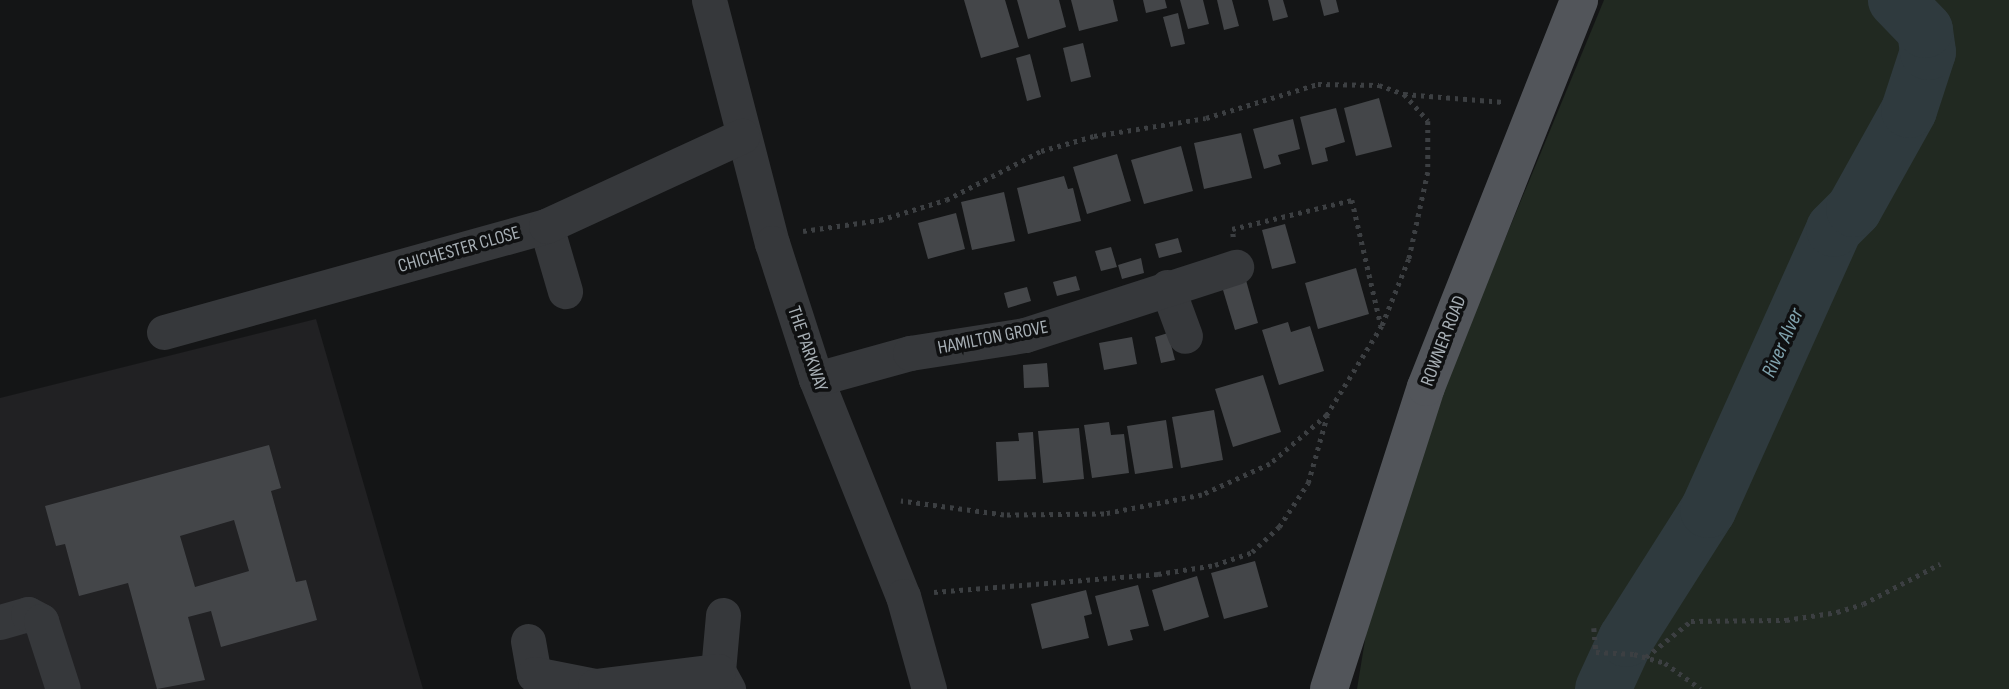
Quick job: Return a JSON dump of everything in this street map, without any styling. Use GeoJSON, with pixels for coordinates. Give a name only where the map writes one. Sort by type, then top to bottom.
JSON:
{"type":"FeatureCollection","features":[{"type":"Feature","properties":{"kind":"main road","name":"ROWNER ROAD"},"geometry":{"type":"LineString","coordinates":[[1329,689],[1426,387],[1579,0]]}},
{"type":"Feature","properties":{"kind":"street","name":"THE PARKWAY"},"geometry":{"type":"LineString","coordinates":[[709,0],[742,136],[816,379],[903,596],[929,689]]}},
{"type":"Feature","properties":{"kind":"street","name":"CHICHESTER CLOSE"},"geometry":{"type":"LineString","coordinates":[[164,332],[546,226],[742,136]]}},
{"type":"Feature","properties":{"kind":"street"},"geometry":{"type":"LineString","coordinates":[[546,226],[565,292]]}},
{"type":"Feature","properties":{"kind":"street","name":"HAMILTON GROVE"},"geometry":{"type":"LineString","coordinates":[[816,379],[911,353],[1026,335],[1167,287],[1236,267]]}},
{"type":"Feature","properties":{"kind":"street"},"geometry":{"type":"LineString","coordinates":[[1167,287],[1185,336]]}},
{"type":"Feature","properties":{"kind":"street"},"geometry":{"type":"LineString","coordinates":[[0,622],[28,614],[41,621],[63,689]]}},
{"type":"Feature","properties":{"kind":"street"},"geometry":{"type":"LineString","coordinates":[[531,658],[596,688],[723,680],[723,615]]}},
{"type":"Feature","properties":{"kind":"path"},"geometry":{"type":"LineString","coordinates":[[1404,94],[1508,103]]}},
{"type":"Feature","properties":{"kind":"path"},"geometry":{"type":"LineString","coordinates":[[1236,267],[1232,229],[1352,200],[1382,326]]}},
{"type":"Feature","properties":{"kind":"path"},"geometry":{"type":"LineString","coordinates":[[903,596],[1158,574],[1215,565],[1252,552],[1279,527],[1308,484],[1327,415]]}},
{"type":"Feature","properties":{"kind":"path"},"geometry":{"type":"LineString","coordinates":[[1646,657],[1691,621],[1786,620],[1837,612],[1863,604],[1940,564]]}},
{"type":"Feature","properties":{"kind":"path"},"geometry":{"type":"LineString","coordinates":[[1594,628],[1596,652],[1646,657],[1665,663],[1701,689]]}},
{"type":"Feature","properties":{"kind":"shaded area"},"geometry":{"type":"Polygon","coordinates":[[[1604,0],[2009,0],[2009,689],[1357,689],[1382,536],[1604,0]]]}},
{"type":"Feature","properties":{"kind":"shaded area"},"geometry":{"type":"Polygon","coordinates":[[[316,319],[423,689],[0,689],[0,398],[316,319]]]}},
{"type":"Feature","properties":{"kind":"building"},"geometry":{"type":"Polygon","coordinates":[[[964,0],[1005,0],[1019,47],[981,58],[964,0]]]}},
{"type":"Feature","properties":{"kind":"building"},"geometry":{"type":"Polygon","coordinates":[[[1017,0],[1059,0],[1066,27],[1028,39],[1017,0]]]}},
{"type":"Feature","properties":{"kind":"building"},"geometry":{"type":"Polygon","coordinates":[[[1071,0],[1113,0],[1118,21],[1079,31],[1071,0]]]}},
{"type":"Feature","properties":{"kind":"building"},"geometry":{"type":"Polygon","coordinates":[[[1143,0],[1165,0],[1167,8],[1146,13],[1143,0]]]}},
{"type":"Feature","properties":{"kind":"building"},"geometry":{"type":"Polygon","coordinates":[[[1180,0],[1203,0],[1209,24],[1188,29],[1180,0]]]}},
{"type":"Feature","properties":{"kind":"building"},"geometry":{"type":"Polygon","coordinates":[[[1217,0],[1232,0],[1239,26],[1224,30],[1217,0]]]}},
{"type":"Feature","properties":{"kind":"building"},"geometry":{"type":"Polygon","coordinates":[[[1268,0],[1283,0],[1288,17],[1273,21],[1268,0]]]}},
{"type":"Feature","properties":{"kind":"building"},"geometry":{"type":"Polygon","coordinates":[[[1320,0],[1336,0],[1339,12],[1324,16],[1320,0]]]}},
{"type":"Feature","properties":{"kind":"building"},"geometry":{"type":"Polygon","coordinates":[[[1178,13],[1185,44],[1171,47],[1163,17],[1178,13]]]}},
{"type":"Feature","properties":{"kind":"building"},"geometry":{"type":"Polygon","coordinates":[[[1083,43],[1091,77],[1071,82],[1063,48],[1083,43]]]}},
{"type":"Feature","properties":{"kind":"building"},"geometry":{"type":"Polygon","coordinates":[[[1030,54],[1041,97],[1027,101],[1016,58],[1030,54]]]}},
{"type":"Feature","properties":{"kind":"building"},"geometry":{"type":"Polygon","coordinates":[[[1379,98],[1392,147],[1356,156],[1344,108],[1379,98]]]}},
{"type":"Feature","properties":{"kind":"building"},"geometry":{"type":"Polygon","coordinates":[[[1336,108],[1345,142],[1325,148],[1328,161],[1312,165],[1300,117],[1336,108]]]}},
{"type":"Feature","properties":{"kind":"building"},"geometry":{"type":"Polygon","coordinates":[[[1293,119],[1300,149],[1278,155],[1281,164],[1264,169],[1253,129],[1293,119]]]}},
{"type":"Feature","properties":{"kind":"building"},"geometry":{"type":"Polygon","coordinates":[[[1241,133],[1252,178],[1204,189],[1194,143],[1241,133]]]}},
{"type":"Feature","properties":{"kind":"building"},"geometry":{"type":"Polygon","coordinates":[[[1181,146],[1193,191],[1144,204],[1131,160],[1181,146]]]}},
{"type":"Feature","properties":{"kind":"building"},"geometry":{"type":"Polygon","coordinates":[[[1117,154],[1131,201],[1087,214],[1073,167],[1117,154]]]}},
{"type":"Feature","properties":{"kind":"building"},"geometry":{"type":"Polygon","coordinates":[[[1064,176],[1068,189],[1073,188],[1081,221],[1028,234],[1017,188],[1064,176]]]}},
{"type":"Feature","properties":{"kind":"building"},"geometry":{"type":"Polygon","coordinates":[[[1004,192],[1015,241],[972,250],[961,202],[1004,192]]]}},
{"type":"Feature","properties":{"kind":"building"},"geometry":{"type":"Polygon","coordinates":[[[956,213],[965,249],[928,259],[918,223],[956,213]]]}},
{"type":"Feature","properties":{"kind":"building"},"geometry":{"type":"Polygon","coordinates":[[[1285,224],[1296,263],[1272,269],[1262,230],[1285,224]]]}},
{"type":"Feature","properties":{"kind":"building"},"geometry":{"type":"Polygon","coordinates":[[[1178,238],[1182,252],[1159,258],[1155,244],[1178,238]]]}},
{"type":"Feature","properties":{"kind":"building"},"geometry":{"type":"Polygon","coordinates":[[[1111,247],[1117,267],[1101,271],[1095,251],[1111,247]]]}},
{"type":"Feature","properties":{"kind":"building"},"geometry":{"type":"Polygon","coordinates":[[[1141,258],[1144,273],[1122,279],[1118,265],[1141,258]]]}},
{"type":"Feature","properties":{"kind":"building"},"geometry":{"type":"Polygon","coordinates":[[[1356,268],[1369,314],[1318,329],[1305,283],[1356,268]]]}},
{"type":"Feature","properties":{"kind":"building"},"geometry":{"type":"Polygon","coordinates":[[[1244,273],[1258,323],[1235,330],[1220,280],[1244,273]]]}},
{"type":"Feature","properties":{"kind":"building"},"geometry":{"type":"Polygon","coordinates":[[[1076,276],[1080,290],[1057,296],[1053,282],[1076,276]]]}},
{"type":"Feature","properties":{"kind":"building"},"geometry":{"type":"Polygon","coordinates":[[[1027,287],[1031,301],[1008,308],[1004,293],[1027,287]]]}},
{"type":"Feature","properties":{"kind":"building"},"geometry":{"type":"Polygon","coordinates":[[[1288,322],[1291,332],[1310,326],[1324,371],[1279,385],[1262,330],[1288,322]]]}},
{"type":"Feature","properties":{"kind":"building"},"geometry":{"type":"Polygon","coordinates":[[[1168,333],[1175,360],[1161,363],[1155,337],[1168,333]]]}},
{"type":"Feature","properties":{"kind":"building"},"geometry":{"type":"Polygon","coordinates":[[[1132,337],[1137,364],[1104,370],[1099,343],[1132,337]]]}},
{"type":"Feature","properties":{"kind":"building"},"geometry":{"type":"Polygon","coordinates":[[[1047,363],[1049,387],[1024,388],[1023,365],[1047,363]]]}},
{"type":"Feature","properties":{"kind":"building"},"geometry":{"type":"Polygon","coordinates":[[[1263,375],[1281,432],[1233,447],[1215,389],[1263,375]]]}},
{"type":"Feature","properties":{"kind":"building"},"geometry":{"type":"Polygon","coordinates":[[[1214,410],[1223,460],[1181,468],[1172,417],[1214,410]]]}},
{"type":"Feature","properties":{"kind":"building"},"geometry":{"type":"Polygon","coordinates":[[[1166,420],[1173,468],[1135,474],[1127,426],[1166,420]]]}},
{"type":"Feature","properties":{"kind":"building"},"geometry":{"type":"Polygon","coordinates":[[[1109,422],[1111,435],[1124,434],[1129,473],[1092,478],[1084,425],[1109,422]]]}},
{"type":"Feature","properties":{"kind":"building"},"geometry":{"type":"Polygon","coordinates":[[[1079,428],[1084,479],[1043,483],[1038,431],[1079,428]]]}},
{"type":"Feature","properties":{"kind":"building"},"geometry":{"type":"Polygon","coordinates":[[[1033,432],[1036,479],[998,481],[996,442],[1019,441],[1018,433],[1033,432]]]}},
{"type":"Feature","properties":{"kind":"building"},"geometry":{"type":"Polygon","coordinates":[[[269,445],[281,488],[271,491],[296,582],[306,580],[317,620],[221,647],[211,611],[188,617],[205,680],[157,689],[128,583],[79,596],[65,544],[56,546],[45,506],[269,445]],[[234,520],[180,536],[195,587],[249,571],[234,520]]]}},
{"type":"Feature","properties":{"kind":"building"},"geometry":{"type":"Polygon","coordinates":[[[1255,561],[1268,607],[1224,619],[1211,573],[1255,561]]]}},
{"type":"Feature","properties":{"kind":"building"},"geometry":{"type":"Polygon","coordinates":[[[1197,576],[1209,617],[1164,631],[1152,590],[1197,576]]]}},
{"type":"Feature","properties":{"kind":"building"},"geometry":{"type":"Polygon","coordinates":[[[1138,585],[1149,626],[1130,630],[1133,640],[1108,646],[1095,596],[1138,585]]]}},
{"type":"Feature","properties":{"kind":"building"},"geometry":{"type":"Polygon","coordinates":[[[1086,590],[1092,614],[1084,616],[1089,638],[1042,649],[1031,604],[1086,590]]]}},
{"type":"Feature","properties":{"kind":"waterway","name":"River Alver"},"geometry":{"type":"LineString","coordinates":[[1603,689],[1626,639],[1708,510],[1834,229],[1854,209],[1909,110],[1928,52],[1925,30],[1896,0]]}}]}
